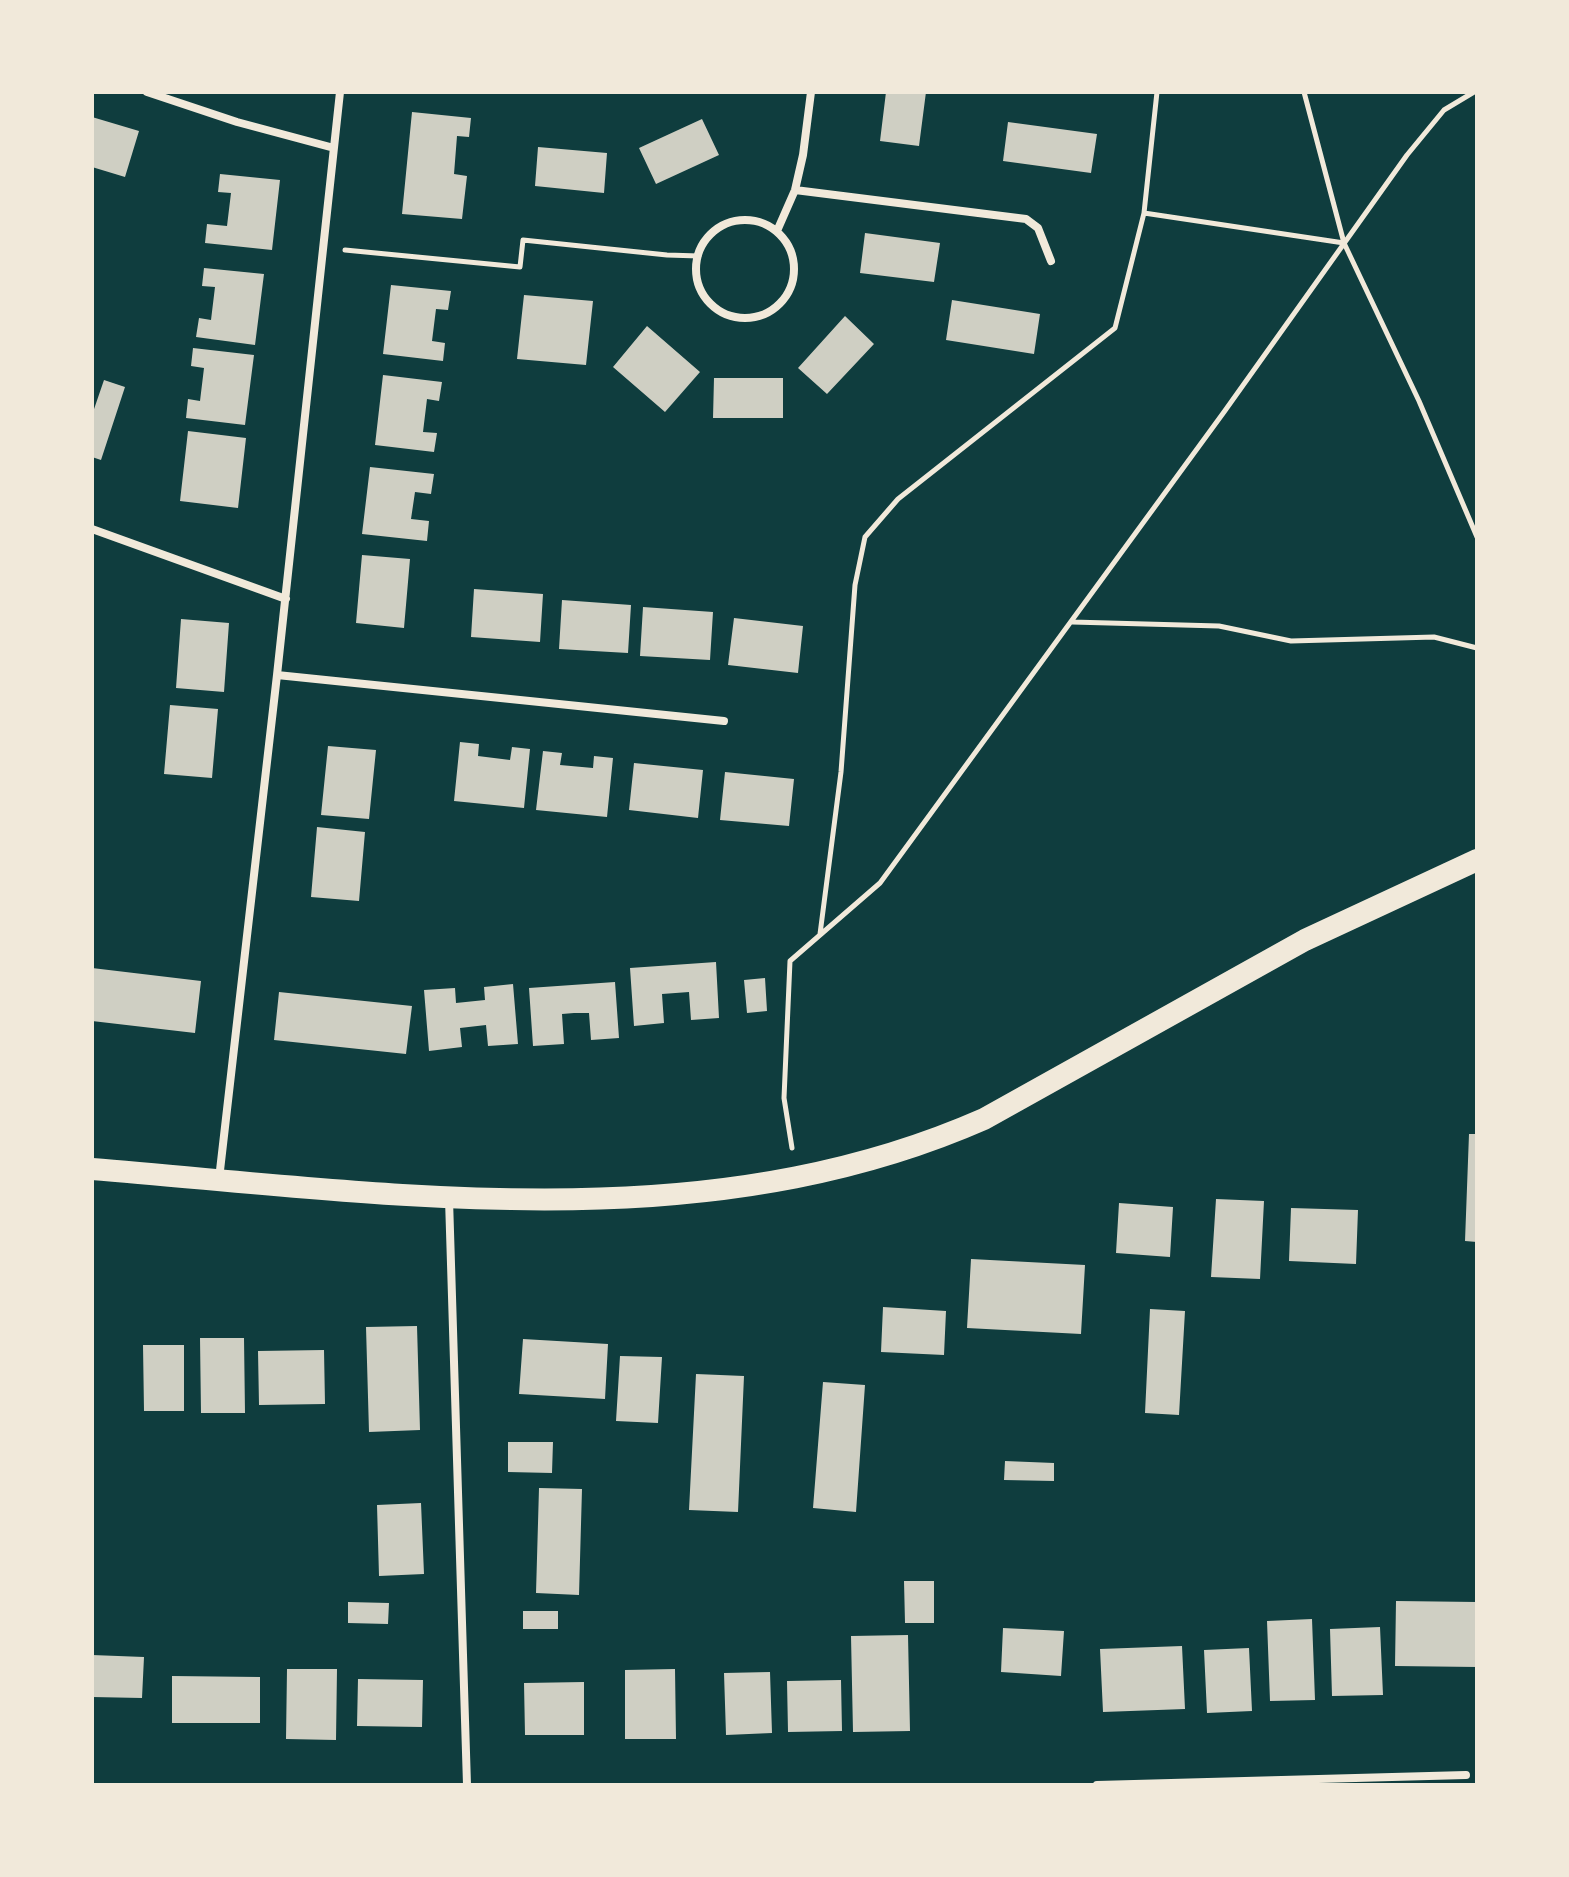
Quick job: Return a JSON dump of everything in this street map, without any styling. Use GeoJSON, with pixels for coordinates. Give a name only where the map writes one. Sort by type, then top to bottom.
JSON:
{"type":"FeatureCollection","features":[{"type":"Feature","properties":{"kind":"highway"},"geometry":{"type":"LineString","coordinates":[[92,1169],[449,1199],[582,1200],[674,1195],[738,1189],[796,1178],[935,1141],[984,1119],[1305,940],[1477,860]]}},
{"type":"Feature","properties":{"kind":"street"},"geometry":{"type":"LineString","coordinates":[[147,92],[237,122],[334,148]]}},
{"type":"Feature","properties":{"kind":"street"},"geometry":{"type":"LineString","coordinates":[[219,1179],[286,599],[340,92]]}},
{"type":"Feature","properties":{"kind":"street"},"geometry":{"type":"LineString","coordinates":[[777,231],[795,190],[811,92]]}},
{"type":"Feature","properties":{"kind":"street"},"geometry":{"type":"LineString","coordinates":[[795,190],[1026,219],[1038,228],[1051,261]]}},
{"type":"Feature","properties":{"kind":"street"},"geometry":{"type":"LineString","coordinates":[[744,219],[777,231],[790,247],[795,264],[789,292],[779,306],[756,318],[739,319],[711,306],[698,285],[695,268],[702,244],[713,231],[727,223],[744,219]]}},
{"type":"Feature","properties":{"kind":"street"},"geometry":{"type":"LineString","coordinates":[[92,529],[286,599]]}},
{"type":"Feature","properties":{"kind":"street"},"geometry":{"type":"LineString","coordinates":[[277,675],[724,721]]}},
{"type":"Feature","properties":{"kind":"street"},"geometry":{"type":"LineString","coordinates":[[449,1199],[467,1785]]}},
{"type":"Feature","properties":{"kind":"street"},"geometry":{"type":"LineString","coordinates":[[1097,1785],[1466,1775]]}},
{"type":"Feature","properties":{"kind":"path"},"geometry":{"type":"LineString","coordinates":[[820,935],[841,772],[855,585],[865,537],[898,499],[1115,328],[1144,213],[1157,92]]}},
{"type":"Feature","properties":{"kind":"path"},"geometry":{"type":"LineString","coordinates":[[1304,92],[1344,243],[1419,401],[1477,537]]}},
{"type":"Feature","properties":{"kind":"path"},"geometry":{"type":"LineString","coordinates":[[796,1178],[784,1098],[790,961],[880,883],[1407,155],[1444,110],[1474,92]]}},
{"type":"Feature","properties":{"kind":"path"},"geometry":{"type":"LineString","coordinates":[[1144,213],[1344,243]]}},
{"type":"Feature","properties":{"kind":"path"},"geometry":{"type":"LineString","coordinates":[[324,248],[520,267],[523,240],[699,256]]}},
{"type":"Feature","properties":{"kind":"path"},"geometry":{"type":"LineString","coordinates":[[1071,622],[1219,626],[1291,641],[1434,637],[1477,648]]}},
{"type":"Feature","properties":{"kind":"building"},"geometry":{"type":"Polygon","coordinates":[[[886,92],[926,92],[919,146],[880,141],[886,92]]]}},
{"type":"Feature","properties":{"kind":"building"},"geometry":{"type":"Polygon","coordinates":[[[412,112],[471,118],[469,137],[457,136],[454,174],[467,176],[462,219],[402,214],[412,112]]]}},
{"type":"Feature","properties":{"kind":"building"},"geometry":{"type":"Polygon","coordinates":[[[92,117],[139,131],[125,177],[92,167],[92,117]]]}},
{"type":"Feature","properties":{"kind":"building"},"geometry":{"type":"Polygon","coordinates":[[[702,119],[719,155],[656,184],[639,148],[702,119]]]}},
{"type":"Feature","properties":{"kind":"building"},"geometry":{"type":"Polygon","coordinates":[[[1008,122],[1097,134],[1091,173],[1003,161],[1008,122]]]}},
{"type":"Feature","properties":{"kind":"building"},"geometry":{"type":"Polygon","coordinates":[[[538,147],[607,153],[604,193],[535,186],[538,147]]]}},
{"type":"Feature","properties":{"kind":"building"},"geometry":{"type":"Polygon","coordinates":[[[220,174],[280,180],[272,250],[205,243],[207,224],[227,226],[231,193],[218,192],[220,174]]]}},
{"type":"Feature","properties":{"kind":"building"},"geometry":{"type":"Polygon","coordinates":[[[865,233],[940,243],[934,282],[860,273],[865,233]]]}},
{"type":"Feature","properties":{"kind":"building"},"geometry":{"type":"Polygon","coordinates":[[[204,268],[264,274],[255,345],[196,337],[199,318],[211,320],[215,287],[202,286],[204,268]]]}},
{"type":"Feature","properties":{"kind":"building"},"geometry":{"type":"Polygon","coordinates":[[[391,285],[451,291],[448,310],[436,309],[432,341],[445,343],[443,361],[383,354],[391,285]]]}},
{"type":"Feature","properties":{"kind":"building"},"geometry":{"type":"Polygon","coordinates":[[[524,295],[593,301],[586,365],[517,359],[524,295]]]}},
{"type":"Feature","properties":{"kind":"building"},"geometry":{"type":"Polygon","coordinates":[[[952,300],[1040,314],[1034,354],[946,340],[952,300]]]}},
{"type":"Feature","properties":{"kind":"building"},"geometry":{"type":"Polygon","coordinates":[[[845,316],[874,344],[827,394],[798,368],[845,316]]]}},
{"type":"Feature","properties":{"kind":"building"},"geometry":{"type":"Polygon","coordinates":[[[647,326],[700,372],[665,412],[613,367],[647,326]]]}},
{"type":"Feature","properties":{"kind":"building"},"geometry":{"type":"Polygon","coordinates":[[[193,348],[254,355],[245,425],[186,418],[188,399],[200,401],[204,368],[191,366],[193,348]]]}},
{"type":"Feature","properties":{"kind":"building"},"geometry":{"type":"Polygon","coordinates":[[[383,375],[442,382],[439,401],[427,399],[423,432],[437,433],[434,452],[375,445],[383,375]]]}},
{"type":"Feature","properties":{"kind":"building"},"geometry":{"type":"Polygon","coordinates":[[[714,378],[783,378],[783,418],[713,418],[714,378]]]}},
{"type":"Feature","properties":{"kind":"building"},"geometry":{"type":"Polygon","coordinates":[[[104,380],[125,387],[101,460],[92,457],[92,415],[104,380]]]}},
{"type":"Feature","properties":{"kind":"building"},"geometry":{"type":"Polygon","coordinates":[[[188,431],[246,438],[238,508],[180,501],[188,431]]]}},
{"type":"Feature","properties":{"kind":"building"},"geometry":{"type":"Polygon","coordinates":[[[370,467],[434,474],[431,494],[415,492],[411,519],[429,521],[427,541],[362,534],[370,467]]]}},
{"type":"Feature","properties":{"kind":"building"},"geometry":{"type":"Polygon","coordinates":[[[362,555],[410,559],[404,628],[356,623],[362,555]]]}},
{"type":"Feature","properties":{"kind":"building"},"geometry":{"type":"Polygon","coordinates":[[[474,589],[543,594],[540,642],[471,637],[474,589]]]}},
{"type":"Feature","properties":{"kind":"building"},"geometry":{"type":"Polygon","coordinates":[[[562,600],[631,605],[628,653],[559,649],[562,600]]]}},
{"type":"Feature","properties":{"kind":"building"},"geometry":{"type":"Polygon","coordinates":[[[643,607],[713,612],[710,660],[640,656],[643,607]]]}},
{"type":"Feature","properties":{"kind":"building"},"geometry":{"type":"Polygon","coordinates":[[[734,618],[803,626],[798,673],[728,665],[734,618]]]}},
{"type":"Feature","properties":{"kind":"building"},"geometry":{"type":"Polygon","coordinates":[[[181,619],[229,623],[224,692],[176,688],[181,619]]]}},
{"type":"Feature","properties":{"kind":"building"},"geometry":{"type":"Polygon","coordinates":[[[170,705],[218,709],[212,778],[164,774],[170,705]]]}},
{"type":"Feature","properties":{"kind":"building"},"geometry":{"type":"Polygon","coordinates":[[[460,742],[479,744],[478,756],[510,760],[512,747],[530,749],[524,808],[454,801],[460,742]]]}},
{"type":"Feature","properties":{"kind":"building"},"geometry":{"type":"Polygon","coordinates":[[[328,746],[376,750],[369,819],[321,815],[328,746]]]}},
{"type":"Feature","properties":{"kind":"building"},"geometry":{"type":"Polygon","coordinates":[[[543,751],[562,753],[560,765],[593,768],[594,756],[613,758],[607,817],[536,810],[543,751]]]}},
{"type":"Feature","properties":{"kind":"building"},"geometry":{"type":"Polygon","coordinates":[[[634,763],[703,770],[698,818],[629,810],[634,763]]]}},
{"type":"Feature","properties":{"kind":"building"},"geometry":{"type":"Polygon","coordinates":[[[725,772],[794,779],[789,826],[720,820],[725,772]]]}},
{"type":"Feature","properties":{"kind":"building"},"geometry":{"type":"Polygon","coordinates":[[[317,827],[365,832],[359,901],[311,897],[317,827]]]}},
{"type":"Feature","properties":{"kind":"building"},"geometry":{"type":"Polygon","coordinates":[[[716,962],[719,1018],[691,1020],[689,992],[662,994],[664,1023],[634,1026],[630,968],[716,962]]]}},
{"type":"Feature","properties":{"kind":"building"},"geometry":{"type":"Polygon","coordinates":[[[92,968],[201,981],[195,1033],[92,1021],[92,968]]]}},
{"type":"Feature","properties":{"kind":"building"},"geometry":{"type":"Polygon","coordinates":[[[765,978],[767,1011],[747,1013],[744,980],[765,978]]]}},
{"type":"Feature","properties":{"kind":"building"},"geometry":{"type":"Polygon","coordinates":[[[615,982],[619,1038],[591,1040],[589,1013],[562,1014],[564,1044],[533,1046],[529,988],[615,982]]]}},
{"type":"Feature","properties":{"kind":"building"},"geometry":{"type":"Polygon","coordinates":[[[513,984],[518,1044],[488,1046],[486,1025],[460,1028],[462,1047],[429,1051],[424,990],[455,988],[456,1003],[485,1000],[484,987],[513,984]]]}},
{"type":"Feature","properties":{"kind":"building"},"geometry":{"type":"Polygon","coordinates":[[[279,992],[412,1006],[406,1054],[274,1040],[279,992]]]}},
{"type":"Feature","properties":{"kind":"building"},"geometry":{"type":"Polygon","coordinates":[[[1469,1134],[1477,1134],[1477,1242],[1465,1241],[1469,1134]]]}},
{"type":"Feature","properties":{"kind":"building"},"geometry":{"type":"Polygon","coordinates":[[[1216,1199],[1264,1201],[1260,1279],[1211,1277],[1216,1199]]]}},
{"type":"Feature","properties":{"kind":"building"},"geometry":{"type":"Polygon","coordinates":[[[1119,1203],[1173,1207],[1170,1257],[1116,1253],[1119,1203]]]}},
{"type":"Feature","properties":{"kind":"building"},"geometry":{"type":"Polygon","coordinates":[[[1291,1208],[1358,1210],[1356,1264],[1289,1261],[1291,1208]]]}},
{"type":"Feature","properties":{"kind":"building"},"geometry":{"type":"Polygon","coordinates":[[[971,1259],[1085,1265],[1081,1334],[967,1328],[971,1259]]]}},
{"type":"Feature","properties":{"kind":"building"},"geometry":{"type":"Polygon","coordinates":[[[883,1307],[946,1311],[944,1355],[881,1352],[883,1307]]]}},
{"type":"Feature","properties":{"kind":"building"},"geometry":{"type":"Polygon","coordinates":[[[1150,1309],[1185,1311],[1179,1415],[1145,1413],[1150,1309]]]}},
{"type":"Feature","properties":{"kind":"building"},"geometry":{"type":"Polygon","coordinates":[[[417,1326],[420,1430],[369,1432],[366,1327],[417,1326]]]}},
{"type":"Feature","properties":{"kind":"building"},"geometry":{"type":"Polygon","coordinates":[[[200,1338],[244,1338],[245,1413],[201,1413],[200,1338]]]}},
{"type":"Feature","properties":{"kind":"building"},"geometry":{"type":"Polygon","coordinates":[[[523,1339],[608,1344],[605,1399],[519,1394],[523,1339]]]}},
{"type":"Feature","properties":{"kind":"building"},"geometry":{"type":"Polygon","coordinates":[[[143,1345],[184,1345],[184,1411],[144,1411],[143,1345]]]}},
{"type":"Feature","properties":{"kind":"building"},"geometry":{"type":"Polygon","coordinates":[[[324,1350],[325,1404],[259,1405],[258,1351],[324,1350]]]}},
{"type":"Feature","properties":{"kind":"building"},"geometry":{"type":"Polygon","coordinates":[[[620,1356],[662,1357],[658,1423],[616,1421],[620,1356]]]}},
{"type":"Feature","properties":{"kind":"building"},"geometry":{"type":"Polygon","coordinates":[[[696,1374],[744,1376],[738,1512],[689,1510],[696,1374]]]}},
{"type":"Feature","properties":{"kind":"building"},"geometry":{"type":"Polygon","coordinates":[[[823,1382],[865,1385],[856,1512],[813,1508],[823,1382]]]}},
{"type":"Feature","properties":{"kind":"building"},"geometry":{"type":"Polygon","coordinates":[[[508,1442],[553,1442],[552,1473],[508,1472],[508,1442]]]}},
{"type":"Feature","properties":{"kind":"building"},"geometry":{"type":"Polygon","coordinates":[[[1005,1461],[1054,1463],[1054,1481],[1004,1480],[1005,1461]]]}},
{"type":"Feature","properties":{"kind":"building"},"geometry":{"type":"Polygon","coordinates":[[[539,1488],[582,1489],[579,1595],[536,1593],[539,1488]]]}},
{"type":"Feature","properties":{"kind":"building"},"geometry":{"type":"Polygon","coordinates":[[[421,1503],[424,1574],[379,1576],[377,1505],[421,1503]]]}},
{"type":"Feature","properties":{"kind":"building"},"geometry":{"type":"Polygon","coordinates":[[[904,1581],[934,1581],[934,1623],[905,1623],[904,1581]]]}},
{"type":"Feature","properties":{"kind":"building"},"geometry":{"type":"Polygon","coordinates":[[[1396,1601],[1477,1602],[1477,1667],[1395,1666],[1396,1601]]]}},
{"type":"Feature","properties":{"kind":"building"},"geometry":{"type":"Polygon","coordinates":[[[348,1602],[389,1603],[388,1624],[348,1623],[348,1602]]]}},
{"type":"Feature","properties":{"kind":"building"},"geometry":{"type":"Polygon","coordinates":[[[523,1611],[558,1611],[558,1629],[523,1629],[523,1611]]]}},
{"type":"Feature","properties":{"kind":"building"},"geometry":{"type":"Polygon","coordinates":[[[1312,1619],[1315,1700],[1270,1701],[1267,1621],[1312,1619]]]}},
{"type":"Feature","properties":{"kind":"building"},"geometry":{"type":"Polygon","coordinates":[[[1380,1627],[1383,1695],[1332,1696],[1330,1629],[1380,1627]]]}},
{"type":"Feature","properties":{"kind":"building"},"geometry":{"type":"Polygon","coordinates":[[[1003,1628],[1064,1631],[1061,1676],[1001,1672],[1003,1628]]]}},
{"type":"Feature","properties":{"kind":"building"},"geometry":{"type":"Polygon","coordinates":[[[908,1635],[910,1731],[853,1732],[851,1636],[908,1635]]]}},
{"type":"Feature","properties":{"kind":"building"},"geometry":{"type":"Polygon","coordinates":[[[1182,1646],[1185,1709],[1103,1712],[1100,1649],[1182,1646]]]}},
{"type":"Feature","properties":{"kind":"building"},"geometry":{"type":"Polygon","coordinates":[[[1249,1648],[1252,1711],[1207,1713],[1204,1650],[1249,1648]]]}},
{"type":"Feature","properties":{"kind":"building"},"geometry":{"type":"Polygon","coordinates":[[[92,1655],[144,1657],[142,1698],[92,1697],[92,1655]]]}},
{"type":"Feature","properties":{"kind":"building"},"geometry":{"type":"Polygon","coordinates":[[[287,1669],[337,1669],[336,1740],[286,1739],[287,1669]]]}},
{"type":"Feature","properties":{"kind":"building"},"geometry":{"type":"Polygon","coordinates":[[[675,1669],[676,1739],[625,1739],[625,1670],[675,1669]]]}},
{"type":"Feature","properties":{"kind":"building"},"geometry":{"type":"Polygon","coordinates":[[[770,1672],[772,1733],[726,1735],[724,1673],[770,1672]]]}},
{"type":"Feature","properties":{"kind":"building"},"geometry":{"type":"Polygon","coordinates":[[[172,1676],[260,1677],[260,1723],[172,1723],[172,1676]]]}},
{"type":"Feature","properties":{"kind":"building"},"geometry":{"type":"Polygon","coordinates":[[[358,1679],[423,1680],[422,1727],[357,1726],[358,1679]]]}},
{"type":"Feature","properties":{"kind":"building"},"geometry":{"type":"Polygon","coordinates":[[[841,1680],[842,1731],[788,1732],[787,1681],[841,1680]]]}},
{"type":"Feature","properties":{"kind":"building"},"geometry":{"type":"Polygon","coordinates":[[[584,1682],[584,1735],[525,1735],[524,1683],[584,1682]]]}}]}
